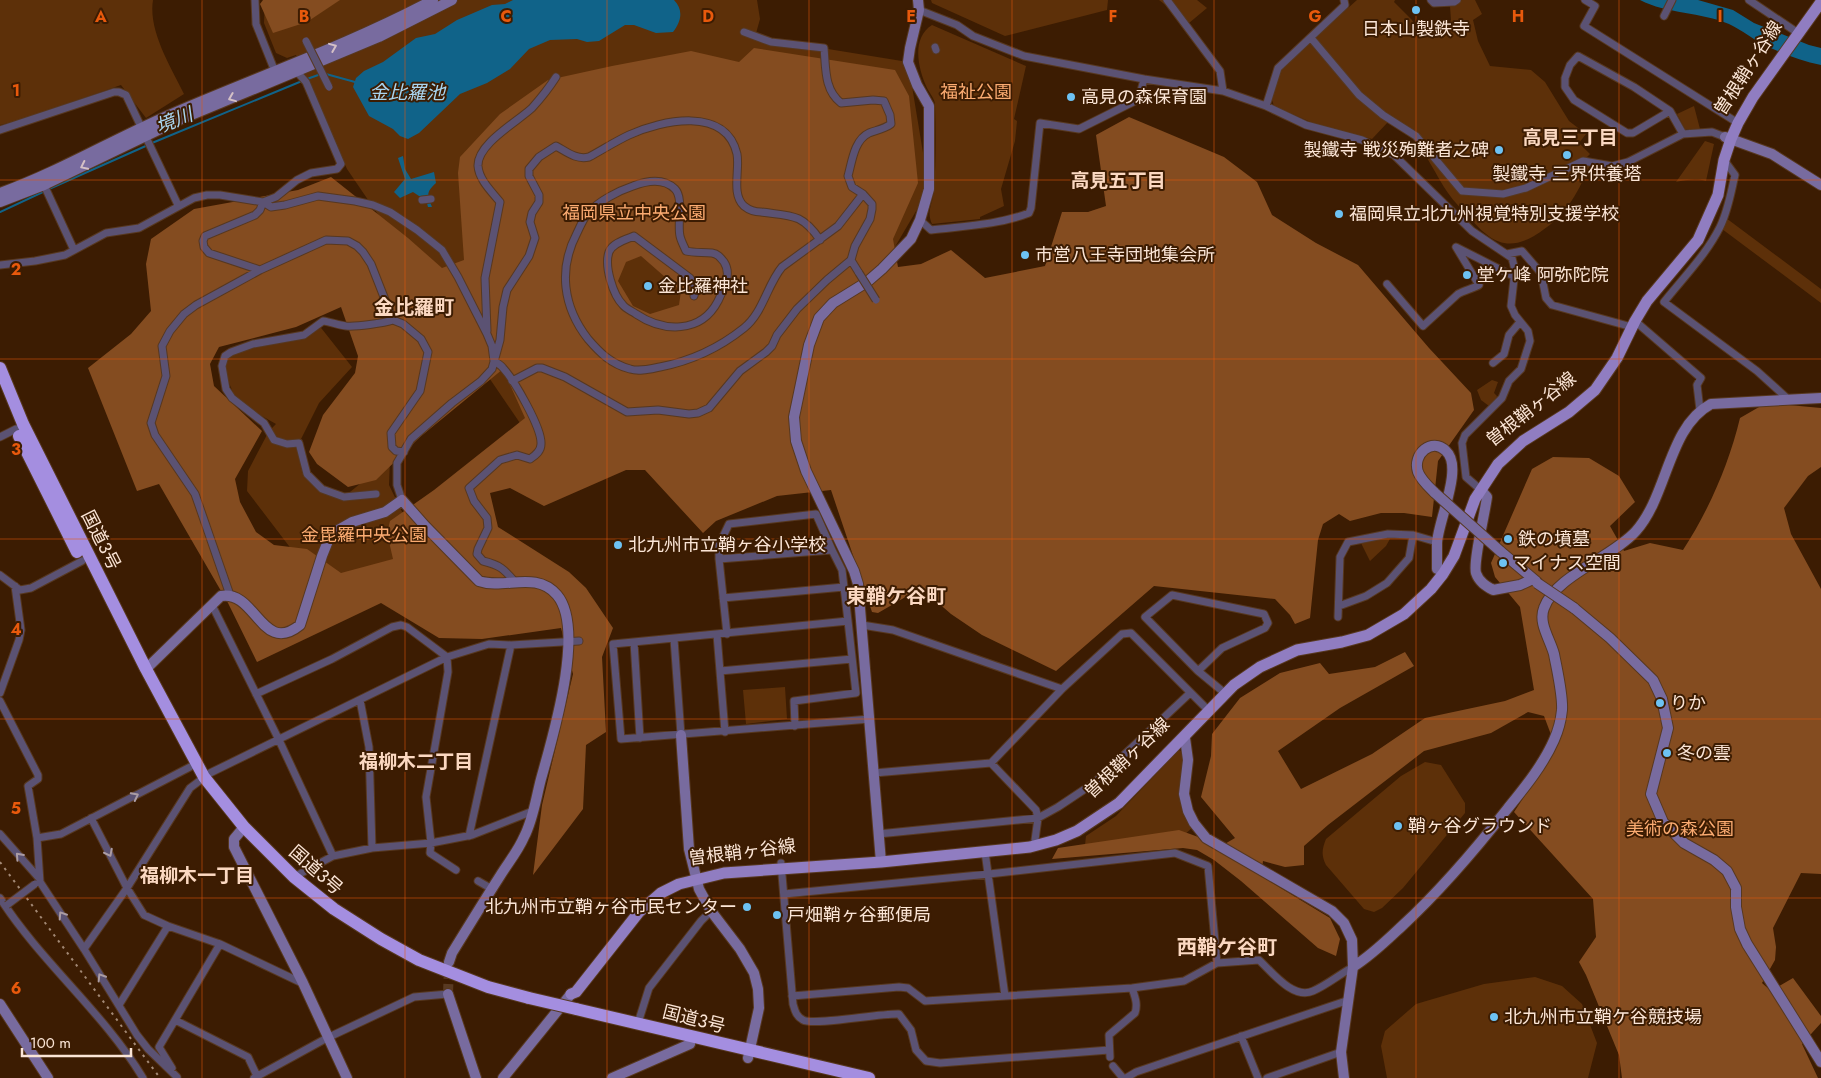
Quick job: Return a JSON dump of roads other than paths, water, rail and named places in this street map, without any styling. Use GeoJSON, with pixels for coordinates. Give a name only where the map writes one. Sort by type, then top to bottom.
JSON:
{"type":"FeatureCollection","features":[{"type":"Feature","properties":{"kind":"highway","name":"国道3号"},"geometry":{"type":"LineString","coordinates":[[0,368],[23,424],[201,779]]}},
{"type":"Feature","properties":{"kind":"highway","name":"国道3号"},"geometry":{"type":"LineString","coordinates":[[0,390],[16,429],[82,561],[138,672],[190,768],[282,877],[330,914],[375,945],[418,967],[526,1001],[690,1044],[868,1078]]}},
{"type":"Feature","properties":{"kind":"highway","name":"国道3号"},"geometry":{"type":"LineString","coordinates":[[242,830],[294,877],[334,909],[381,939],[419,960],[526,1001]]}},
{"type":"Feature","properties":{"kind":"highway","name":"国道3号"},"geometry":{"type":"LineString","coordinates":[[573,1012],[638,1023],[837,1078]]}},
{"type":"Feature","properties":{"kind":"main road","name":"曽根鞘ヶ谷線"},"geometry":{"type":"LineString","coordinates":[[881,858],[1035,840],[1054,835],[1075,825],[1115,799],[1204,707],[1243,670],[1277,651],[1295,644],[1349,634],[1382,620],[1412,599],[1426,585],[1449,552],[1470,495],[1514,448],[1569,412],[1595,390],[1617,358],[1646,294],[1677,259],[1694,234],[1715,186],[1728,138],[1736,121],[1753,98],[1814,0]]}},
{"type":"Feature","properties":{"kind":"main road","name":"曽根鞘ヶ谷線"},"geometry":{"type":"LineString","coordinates":[[1796,31],[1821,2]]}},
{"type":"Feature","properties":{"kind":"main road","name":"曽根鞘ヶ谷線"},"geometry":{"type":"LineString","coordinates":[[1631,325],[1698,240],[1718,195],[1728,138]]}},
{"type":"Feature","properties":{"kind":"main road","name":"曽根鞘ヶ谷線"},"geometry":{"type":"LineString","coordinates":[[571,994],[576,992],[639,912],[661,893],[696,876],[781,866],[985,852],[1030,847],[1056,840],[1077,831],[1119,804],[1234,685],[1260,667],[1297,650],[1368,635],[1404,614],[1431,589],[1447,568],[1460,543],[1478,488]]}},
{"type":"Feature","properties":{"kind":"street"},"geometry":{"type":"LineString","coordinates":[[255,0],[256,24],[276,75]]}},
{"type":"Feature","properties":{"kind":"street"},"geometry":{"type":"LineString","coordinates":[[0,193],[144,132],[177,121],[376,29],[433,0]]}},
{"type":"Feature","properties":{"kind":"street"},"geometry":{"type":"LineString","coordinates":[[276,75],[297,72],[379,37],[452,0]]}},
{"type":"Feature","properties":{"kind":"street"},"geometry":{"type":"LineString","coordinates":[[1167,0],[1220,72],[1223,91]]}},
{"type":"Feature","properties":{"kind":"street"},"geometry":{"type":"LineString","coordinates":[[1266,106],[1278,68],[1311,38],[1345,2],[1353,0]]}},
{"type":"Feature","properties":{"kind":"street"},"geometry":{"type":"LineString","coordinates":[[1432,1],[1454,2],[1457,0]]}},
{"type":"Feature","properties":{"kind":"street"},"geometry":{"type":"LineString","coordinates":[[1585,0],[1595,6],[1584,26],[1736,121]]}},
{"type":"Feature","properties":{"kind":"street"},"geometry":{"type":"LineString","coordinates":[[1664,16],[1672,0]]}},
{"type":"Feature","properties":{"kind":"street"},"geometry":{"type":"LineString","coordinates":[[1749,0],[1796,31]]}},
{"type":"Feature","properties":{"kind":"street"},"geometry":{"type":"LineString","coordinates":[[881,858],[858,584],[854,571],[806,471],[796,442],[794,418],[809,345],[820,318],[833,303],[867,282],[882,269],[911,238],[920,220],[929,190],[929,106],[917,85],[908,62],[919,5],[957,25],[973,36],[1024,56],[1144,79],[1223,91],[1266,106],[1306,125],[1362,140],[1394,154],[1472,230],[1512,258],[1515,270],[1511,306],[1514,315],[1528,331],[1530,341],[1521,369],[1509,381],[1502,398],[1466,435],[1462,443],[1466,477],[1487,498],[1476,573],[1482,584],[1493,590],[1535,581]]}},
{"type":"Feature","properties":{"kind":"street"},"geometry":{"type":"LineString","coordinates":[[512,381],[538,368],[542,368],[565,377],[627,412],[658,410],[689,414],[710,408],[740,371],[766,352],[798,309],[851,260],[855,246],[870,219],[872,204],[863,194],[852,187],[848,176],[857,146],[862,137],[882,130],[891,124],[890,115],[884,101],[873,100],[841,104],[833,97],[828,86],[824,48],[771,42],[744,32]]}},
{"type":"Feature","properties":{"kind":"street"},"geometry":{"type":"LineString","coordinates":[[305,38],[329,87]]}},
{"type":"Feature","properties":{"kind":"street"},"geometry":{"type":"LineString","coordinates":[[1311,38],[1359,95],[1383,115],[1416,136],[1462,191],[1503,194],[1526,188],[1583,161],[1612,166],[1628,162],[1683,134],[1712,132],[1772,154],[1821,185]]}},
{"type":"Feature","properties":{"kind":"street"},"geometry":{"type":"LineString","coordinates":[[1670,111],[1633,133],[1627,133],[1574,100],[1566,86],[1565,78],[1570,65],[1578,56],[1634,87],[1670,111],[1683,134]]}},
{"type":"Feature","properties":{"kind":"street"},"geometry":{"type":"LineString","coordinates":[[260,270],[209,253],[204,247],[203,241],[205,236],[255,215],[260,210],[263,202],[276,197],[297,180],[310,173],[337,169],[341,164],[306,82],[297,72]]}},
{"type":"Feature","properties":{"kind":"street"},"geometry":{"type":"LineString","coordinates":[[487,334],[485,278],[500,202],[480,177],[478,165],[482,154],[490,143],[532,108],[556,77]]}},
{"type":"Feature","properties":{"kind":"street"},"geometry":{"type":"LineString","coordinates":[[920,220],[931,230],[983,224],[1015,218],[1029,213],[1040,123],[1079,129],[1139,99],[1144,79]]}},
{"type":"Feature","properties":{"kind":"street"},"geometry":{"type":"LineString","coordinates":[[0,130],[87,100],[119,92],[126,94],[178,205]]}},
{"type":"Feature","properties":{"kind":"street"},"geometry":{"type":"LineString","coordinates":[[449,962],[452,953],[525,837],[562,702],[573,642],[567,613],[558,596],[549,588],[536,582],[485,584],[478,581],[402,500],[397,485],[397,463],[411,439],[424,426],[481,381],[492,369],[500,340],[503,307],[507,290],[529,256],[535,238],[530,222],[532,213],[539,202],[539,195],[529,176],[530,170],[539,157],[556,146],[582,159],[628,135],[665,123],[701,121],[717,126],[726,133],[734,144],[737,156],[738,196],[743,205],[755,212],[797,217],[810,226],[820,240]]}},
{"type":"Feature","properties":{"kind":"street"},"geometry":{"type":"LineString","coordinates":[[0,202],[44,185],[144,132]]}},
{"type":"Feature","properties":{"kind":"street"},"geometry":{"type":"LineString","coordinates":[[1724,160],[1735,174],[1729,201],[1720,227],[1697,262],[1661,303],[1758,371],[1788,399]]}},
{"type":"Feature","properties":{"kind":"street"},"geometry":{"type":"LineString","coordinates":[[694,296],[696,288],[690,278],[634,236],[613,247],[609,253],[610,285],[623,305],[644,320],[672,328],[693,324],[705,317],[716,304],[724,288],[728,272],[726,265],[720,256],[713,253],[686,251],[680,237],[679,195],[675,188],[664,182],[650,180],[599,203],[587,214],[573,241],[565,268],[569,305],[583,332],[602,355],[616,365],[632,370],[648,370],[682,362],[717,347],[746,327],[755,315],[782,267],[838,226],[863,194]]}},
{"type":"Feature","properties":{"kind":"street"},"geometry":{"type":"LineString","coordinates":[[44,185],[74,250]]}},
{"type":"Feature","properties":{"kind":"street"},"geometry":{"type":"LineString","coordinates":[[0,265],[65,255],[106,233],[139,228],[178,205],[207,195],[263,202],[271,207],[318,196],[372,205],[390,212],[442,250],[487,334],[492,346],[494,361],[504,368],[533,416],[539,430],[541,444],[538,453],[530,459],[517,455],[500,460],[469,488],[474,501],[487,518],[488,528],[477,554],[483,561],[496,564],[502,568],[515,582]]}},
{"type":"Feature","properties":{"kind":"street"},"geometry":{"type":"LineString","coordinates":[[422,200],[431,199]]}},
{"type":"Feature","properties":{"kind":"street"},"geometry":{"type":"LineString","coordinates":[[230,595],[195,494],[155,435],[151,422],[166,376],[162,346],[170,330],[184,314],[196,305],[260,270],[326,240],[348,241],[363,252],[371,264],[393,320]]}},
{"type":"Feature","properties":{"kind":"street"},"geometry":{"type":"LineString","coordinates":[[1387,284],[1423,326],[1458,294],[1473,289],[1479,284],[1456,247],[1513,276]]}},
{"type":"Feature","properties":{"kind":"street"},"geometry":{"type":"LineString","coordinates":[[1507,254],[1522,251],[1541,273],[1546,298],[1552,305],[1631,325],[1701,378],[1696,385],[1700,410]]}},
{"type":"Feature","properties":{"kind":"street"},"geometry":{"type":"LineString","coordinates":[[851,260],[876,300]]}},
{"type":"Feature","properties":{"kind":"street"},"geometry":{"type":"LineString","coordinates":[[376,494],[344,497],[322,489],[307,474],[299,443],[287,444],[274,440],[264,423],[232,398],[226,389],[222,366],[225,356],[253,344],[304,335],[323,321],[337,322],[347,326],[384,323],[393,320],[403,324],[421,339],[428,352],[420,391],[391,433],[392,447],[396,451],[404,452]]}},
{"type":"Feature","properties":{"kind":"street"},"geometry":{"type":"LineString","coordinates":[[1493,363],[1504,354],[1509,335],[1520,322]]}},
{"type":"Feature","properties":{"kind":"street"},"geometry":{"type":"LineString","coordinates":[[792,996],[899,987],[908,988],[925,1001],[1132,988],[1184,981],[1218,963],[1259,960],[1289,988],[1301,992],[1312,992],[1370,956],[1450,879],[1528,782],[1554,739],[1562,709],[1554,654],[1541,618],[1544,606],[1553,593],[1565,582],[1621,545],[1636,531],[1650,510],[1681,434],[1700,410],[1711,404],[1821,398]]}},
{"type":"Feature","properties":{"kind":"street"},"geometry":{"type":"LineString","coordinates":[[0,437],[16,429]]}},
{"type":"Feature","properties":{"kind":"street"},"geometry":{"type":"LineString","coordinates":[[1437,569],[1437,542],[1452,470],[1451,456],[1445,449],[1439,446],[1432,446],[1421,452],[1416,461],[1419,474],[1435,493],[1500,551],[1535,581],[1574,608],[1610,638],[1652,680],[1662,699],[1668,728],[1650,794],[1663,822],[1684,843],[1714,860],[1727,871],[1736,888],[1736,907],[1740,929],[1747,944],[1821,1062]]}},
{"type":"Feature","properties":{"kind":"street"},"geometry":{"type":"LineString","coordinates":[[146,669],[221,596],[230,595],[238,598],[273,632],[285,634],[292,631],[300,625],[328,541],[338,530],[352,522],[385,512],[402,500]]}},
{"type":"Feature","properties":{"kind":"street"},"geometry":{"type":"LineString","coordinates":[[727,634],[719,545],[729,524],[816,514],[842,570],[856,693],[794,701],[795,726]]}},
{"type":"Feature","properties":{"kind":"street"},"geometry":{"type":"LineString","coordinates":[[1338,617],[1340,557],[1348,542],[1388,534],[1413,535],[1437,542]]}},
{"type":"Feature","properties":{"kind":"street"},"geometry":{"type":"LineString","coordinates":[[1339,606],[1366,596],[1387,583],[1409,558],[1413,535]]}},
{"type":"Feature","properties":{"kind":"street"},"geometry":{"type":"LineString","coordinates":[[719,560],[832,550]]}},
{"type":"Feature","properties":{"kind":"street"},"geometry":{"type":"LineString","coordinates":[[0,575],[20,590],[31,588],[82,561]]}},
{"type":"Feature","properties":{"kind":"street"},"geometry":{"type":"LineString","coordinates":[[0,693],[21,630],[16,586]]}},
{"type":"Feature","properties":{"kind":"street"},"geometry":{"type":"LineString","coordinates":[[723,598],[844,587]]}},
{"type":"Feature","properties":{"kind":"street"},"geometry":{"type":"LineString","coordinates":[[1198,670],[1222,648],[1265,628],[1268,623],[1264,614],[1172,595],[1145,617],[1198,670],[1221,690]]}},
{"type":"Feature","properties":{"kind":"street"},"geometry":{"type":"LineString","coordinates":[[212,605],[280,740],[333,856]]}},
{"type":"Feature","properties":{"kind":"street"},"geometry":{"type":"LineString","coordinates":[[848,622],[613,644],[621,739],[870,719]]}},
{"type":"Feature","properties":{"kind":"street"},"geometry":{"type":"LineString","coordinates":[[256,694],[332,659],[392,627],[401,625],[407,627],[447,657],[448,672],[426,797],[430,853],[456,870]]}},
{"type":"Feature","properties":{"kind":"street"},"geometry":{"type":"LineString","coordinates":[[862,625],[893,630],[1062,689]]}},
{"type":"Feature","properties":{"kind":"street"},"geometry":{"type":"LineString","coordinates":[[874,773],[991,763],[1062,689],[1122,634],[1131,633],[1204,707]]}},
{"type":"Feature","properties":{"kind":"street"},"geometry":{"type":"LineString","coordinates":[[717,635],[725,732]]}},
{"type":"Feature","properties":{"kind":"street"},"geometry":{"type":"LineString","coordinates":[[674,639],[689,849],[699,889],[711,911],[740,949],[754,973],[758,989],[759,1008],[749,1054]]}},
{"type":"Feature","properties":{"kind":"street"},"geometry":{"type":"LineString","coordinates":[[84,949],[127,888],[190,788],[201,779],[447,657],[489,644],[511,645],[573,642]]}},
{"type":"Feature","properties":{"kind":"street"},"geometry":{"type":"LineString","coordinates":[[634,642],[640,738]]}},
{"type":"Feature","properties":{"kind":"street"},"geometry":{"type":"LineString","coordinates":[[469,836],[511,645]]}},
{"type":"Feature","properties":{"kind":"street"},"geometry":{"type":"LineString","coordinates":[[720,670],[852,659]]}},
{"type":"Feature","properties":{"kind":"street"},"geometry":{"type":"LineString","coordinates":[[878,834],[1038,818],[1094,783],[1190,693]]}},
{"type":"Feature","properties":{"kind":"street"},"geometry":{"type":"LineString","coordinates":[[360,700],[369,747],[372,848]]}},
{"type":"Feature","properties":{"kind":"street"},"geometry":{"type":"LineString","coordinates":[[0,702],[38,775],[38,779],[28,786],[36,838],[38,881]]}},
{"type":"Feature","properties":{"kind":"street"},"geometry":{"type":"LineString","coordinates":[[1184,738],[1188,760],[1184,794],[1188,811],[1194,823],[1206,838],[1332,911],[1344,923],[1352,940],[1353,967],[1341,1052],[1344,1078]]}},
{"type":"Feature","properties":{"kind":"street"},"geometry":{"type":"LineString","coordinates":[[991,763],[1036,810],[1038,818],[1035,840]]}},
{"type":"Feature","properties":{"kind":"street"},"geometry":{"type":"LineString","coordinates":[[36,838],[61,834],[190,768]]}},
{"type":"Feature","properties":{"kind":"street"},"geometry":{"type":"LineString","coordinates":[[294,877],[333,856],[372,848],[430,843],[469,836],[533,811]]}},
{"type":"Feature","properties":{"kind":"street"},"geometry":{"type":"LineString","coordinates":[[92,818],[127,888],[144,916],[220,944],[303,983]]}},
{"type":"Feature","properties":{"kind":"street"},"geometry":{"type":"LineString","coordinates":[[242,830],[234,839],[234,847],[303,983],[346,1078]]}},
{"type":"Feature","properties":{"kind":"street"},"geometry":{"type":"LineString","coordinates":[[0,834],[38,881],[84,949],[137,1035],[148,1049],[178,1077]]}},
{"type":"Feature","properties":{"kind":"street"},"geometry":{"type":"LineString","coordinates":[[985,852],[1005,996]]}},
{"type":"Feature","properties":{"kind":"street"},"geometry":{"type":"LineString","coordinates":[[784,894],[1175,853],[1208,866],[1218,963]]}},
{"type":"Feature","properties":{"kind":"street"},"geometry":{"type":"LineString","coordinates":[[781,866],[792,996],[796,1016],[805,1022],[899,1014],[910,1030],[916,1050],[926,1061],[940,1063],[1110,1053],[1109,1035],[1135,1013],[1136,998],[1132,988]]}},
{"type":"Feature","properties":{"kind":"street"},"geometry":{"type":"LineString","coordinates":[[4,907],[38,881]]}},
{"type":"Feature","properties":{"kind":"street"},"geometry":{"type":"LineString","coordinates":[[478,881],[492,889]]}},
{"type":"Feature","properties":{"kind":"street"},"geometry":{"type":"LineString","coordinates":[[0,898],[4,907],[116,1041],[143,1078]]}},
{"type":"Feature","properties":{"kind":"street"},"geometry":{"type":"LineString","coordinates":[[638,1023],[649,988],[701,921],[711,911]]}},
{"type":"Feature","properties":{"kind":"street"},"geometry":{"type":"LineString","coordinates":[[119,1005],[168,926]]}},
{"type":"Feature","properties":{"kind":"street"},"geometry":{"type":"LineString","coordinates":[[178,1077],[159,1046],[220,944]]}},
{"type":"Feature","properties":{"kind":"street"},"geometry":{"type":"LineString","coordinates":[[175,1020],[248,1057],[257,1077],[327,1038],[414,997],[448,994],[476,1078]]}},
{"type":"Feature","properties":{"kind":"street"},"geometry":{"type":"LineString","coordinates":[[503,1078],[571,994]]}},
{"type":"Feature","properties":{"kind":"street"},"geometry":{"type":"LineString","coordinates":[[1113,1066],[1124,1078],[1136,1072],[1349,1000]]}},
{"type":"Feature","properties":{"kind":"street"},"geometry":{"type":"LineString","coordinates":[[2,1010],[48,1078]]}},
{"type":"Feature","properties":{"kind":"street"},"geometry":{"type":"LineString","coordinates":[[1241,1036],[1258,1078]]}},
{"type":"Feature","properties":{"kind":"street"},"geometry":{"type":"LineString","coordinates":[[612,1078],[690,1044]]}},
{"type":"Feature","properties":{"kind":"street"},"geometry":{"type":"LineString","coordinates":[[1268,1078],[1341,1052]]}},
{"type":"Feature","properties":{"kind":"water","name":"金比羅池"},"geometry":{"type":"Polygon","coordinates":[[[513,0],[674,0],[679,8],[680,16],[673,32],[656,33],[634,25],[625,25],[599,41],[587,42],[577,39],[550,40],[529,49],[510,69],[487,83],[460,94],[419,133],[408,139],[369,116],[353,87],[356,78],[364,71],[383,62],[416,38],[435,34],[457,20],[492,5],[505,4],[513,0]]]}},
{"type":"Feature","properties":{"kind":"water"},"geometry":{"type":"Polygon","coordinates":[[[1640,0],[1698,0],[1733,10],[1754,23],[1821,48],[1821,65],[1793,57],[1766,46],[1734,26],[1718,20],[1661,8],[1640,0]]]}},
{"type":"Feature","properties":{"kind":"water"},"geometry":{"type":"Polygon","coordinates":[[[403,156],[405,169],[411,179],[434,172],[436,183],[428,194],[432,207],[428,207],[425,196],[419,196],[413,192],[400,198],[394,192],[405,179],[398,158],[403,156]]]}},
{"type":"Feature","properties":{"kind":"waterway","name":"境川"},"geometry":{"type":"LineString","coordinates":[[307,79],[321,74]]}},
{"type":"Feature","properties":{"kind":"waterway","name":"境川"},"geometry":{"type":"LineString","coordinates":[[326,74],[355,82]]}},
{"type":"Feature","properties":{"kind":"waterway","name":"境川"},"geometry":{"type":"LineString","coordinates":[[152,143],[302,81]]}},
{"type":"Feature","properties":{"kind":"waterway","name":"境川"},"geometry":{"type":"LineString","coordinates":[[49,189],[148,145]]}},
{"type":"Feature","properties":{"kind":"waterway","name":"境川"},"geometry":{"type":"LineString","coordinates":[[0,212],[45,191]]}},
{"type":"Feature","properties":{"kind":"tunnel"},"geometry":{"type":"LineString","coordinates":[[448,994],[449,965]]}},
{"type":"Feature","properties":{"kind":"railway"},"geometry":{"type":"LineString","coordinates":[[0,862],[160,1078]]}},
{"type":"Feature","properties":{"kind":"place","name":"日本山製鉄寺"},"geometry":{"type":"Point","coordinates":[1416,10]}},
{"type":"Feature","properties":{"kind":"place","name":"高見の森保育園"},"geometry":{"type":"Point","coordinates":[1071,97]}},
{"type":"Feature","properties":{"kind":"place","name":"製鐵寺 戦災殉難者之碑"},"geometry":{"type":"Point","coordinates":[1499,150]}},
{"type":"Feature","properties":{"kind":"place","name":"製鐵寺 三界供養塔"},"geometry":{"type":"Point","coordinates":[1567,155]}},
{"type":"Feature","properties":{"kind":"place","name":"福岡県立北九州視覚特別支援学校"},"geometry":{"type":"Point","coordinates":[1339,214]}},
{"type":"Feature","properties":{"kind":"place","name":"市営八王寺団地集会所"},"geometry":{"type":"Point","coordinates":[1025,255]}},
{"type":"Feature","properties":{"kind":"place","name":"堂ケ峰 阿弥陀院"},"geometry":{"type":"Point","coordinates":[1467,275]}},
{"type":"Feature","properties":{"kind":"place","name":"金比羅神社"},"geometry":{"type":"Point","coordinates":[648,286]}},
{"type":"Feature","properties":{"kind":"place","name":"鉄の墳墓"},"geometry":{"type":"Point","coordinates":[1508,539]}},
{"type":"Feature","properties":{"kind":"place","name":"北九州市立鞘ヶ谷小学校"},"geometry":{"type":"Point","coordinates":[618,545]}},
{"type":"Feature","properties":{"kind":"place","name":"マイナス空間"},"geometry":{"type":"Point","coordinates":[1503,563]}},
{"type":"Feature","properties":{"kind":"place","name":"りか"},"geometry":{"type":"Point","coordinates":[1660,703]}},
{"type":"Feature","properties":{"kind":"place","name":"冬の雲"},"geometry":{"type":"Point","coordinates":[1667,753]}},
{"type":"Feature","properties":{"kind":"place","name":"鞘ヶ谷グラウンド"},"geometry":{"type":"Point","coordinates":[1398,826]}},
{"type":"Feature","properties":{"kind":"place","name":"北九州市立鞘ヶ谷市民センター"},"geometry":{"type":"Point","coordinates":[747,907]}},
{"type":"Feature","properties":{"kind":"place","name":"戸畑鞘ヶ谷郵便局"},"geometry":{"type":"Point","coordinates":[777,915]}},
{"type":"Feature","properties":{"kind":"place","name":"北九州市立鞘ケ谷競技場"},"geometry":{"type":"Point","coordinates":[1494,1017]}},
{"type":"Feature","properties":{"kind":"district","name":"高見三丁目"},"geometry":{"type":"Point","coordinates":[1570,137]}},
{"type":"Feature","properties":{"kind":"district","name":"高見五丁目"},"geometry":{"type":"Point","coordinates":[1118,180]}},
{"type":"Feature","properties":{"kind":"district","name":"金比羅町"},"geometry":{"type":"Point","coordinates":[414,307]}},
{"type":"Feature","properties":{"kind":"district","name":"東鞘ケ谷町"},"geometry":{"type":"Point","coordinates":[896,596]}},
{"type":"Feature","properties":{"kind":"district","name":"福柳木二丁目"},"geometry":{"type":"Point","coordinates":[416,761]}},
{"type":"Feature","properties":{"kind":"district","name":"福柳木一丁目"},"geometry":{"type":"Point","coordinates":[197,875]}},
{"type":"Feature","properties":{"kind":"district","name":"西鞘ケ谷町"},"geometry":{"type":"Point","coordinates":[1227,947]}},
{"type":"Feature","properties":{"kind":"park label","name":"福祉公園"},"geometry":{"type":"Point","coordinates":[976,92]}},
{"type":"Feature","properties":{"kind":"park label","name":"福岡県立中央公園"},"geometry":{"type":"Point","coordinates":[634,213]}},
{"type":"Feature","properties":{"kind":"park label","name":"金毘羅中央公園"},"geometry":{"type":"Point","coordinates":[364,535]}},
{"type":"Feature","properties":{"kind":"park label","name":"美術の森公園"},"geometry":{"type":"Point","coordinates":[1680,829]}}]}
